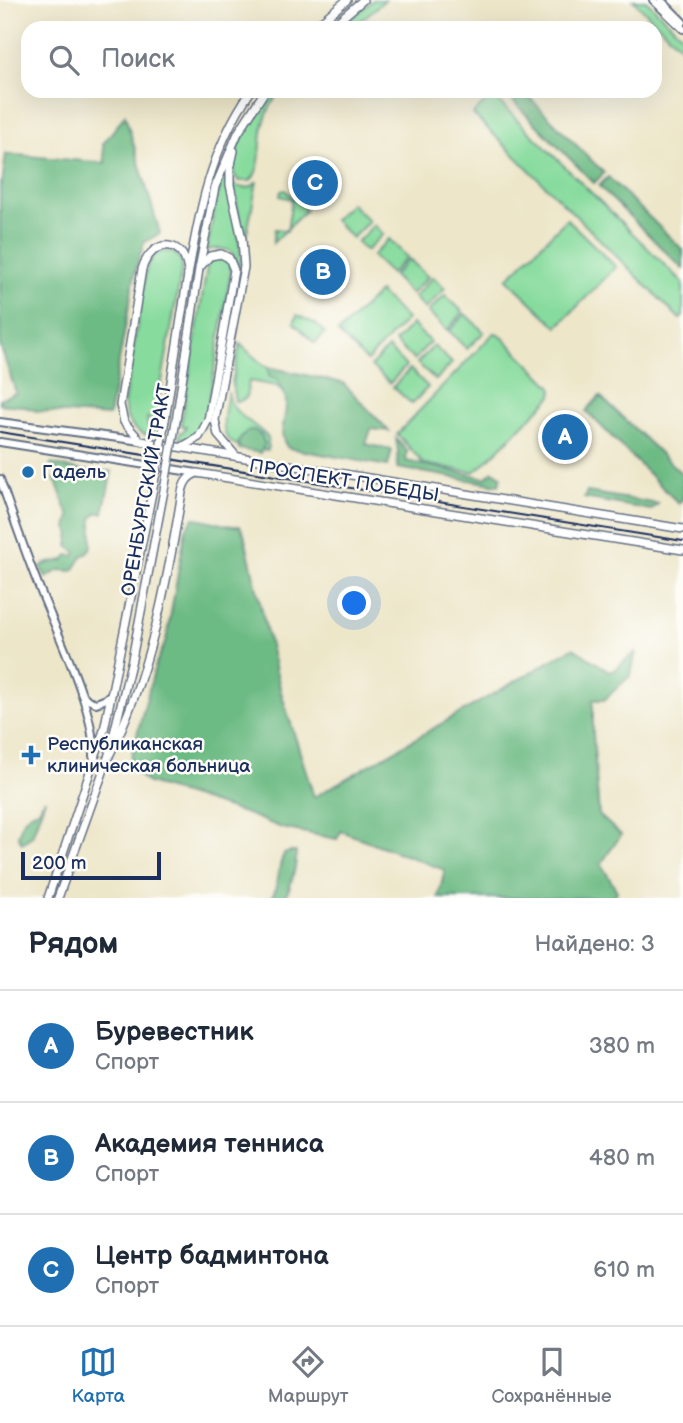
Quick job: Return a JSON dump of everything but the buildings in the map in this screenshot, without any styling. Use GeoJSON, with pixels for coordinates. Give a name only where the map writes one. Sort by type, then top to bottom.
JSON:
{"type":"FeatureCollection","features":[{"type":"Feature","properties":{"kind":"main road"},"geometry":{"type":"LineString","coordinates":[[322,21],[347,0]]}},
{"type":"Feature","properties":{"kind":"main road"},"geometry":{"type":"LineString","coordinates":[[338,21],[363,0]]}},
{"type":"Feature","properties":{"kind":"main road"},"geometry":{"type":"LineString","coordinates":[[653,0],[683,29]]}},
{"type":"Feature","properties":{"kind":"main road"},"geometry":{"type":"LineString","coordinates":[[661,0],[683,22]]}},
{"type":"Feature","properties":{"kind":"main road","name":"ОРЕНБУРГСКИЙ ТРАКТ"},"geometry":{"type":"LineString","coordinates":[[48,898],[91,772],[114,692],[154,483],[199,214],[211,167],[226,131],[247,98]]}},
{"type":"Feature","properties":{"kind":"main road","name":"ОРЕНБУРГСКИЙ ТРАКТ"},"geometry":{"type":"LineString","coordinates":[[58,898],[108,758],[132,659],[165,485],[199,269],[215,187],[238,133],[260,98]]}},
{"type":"Feature","properties":{"kind":"main road"},"geometry":{"type":"LineString","coordinates":[[237,457],[218,435],[215,420],[244,267],[242,239],[230,185],[230,169],[238,133]]}},
{"type":"Feature","properties":{"kind":"main road"},"geometry":{"type":"LineString","coordinates":[[141,441],[124,422],[120,405],[142,269],[152,251],[160,246],[170,246],[186,258],[188,276]]}},
{"type":"Feature","properties":{"kind":"main road"},"geometry":{"type":"LineString","coordinates":[[182,447],[199,437],[208,420],[234,270],[229,258],[217,254],[206,259],[199,269]]}},
{"type":"Feature","properties":{"kind":"main road","name":"ПРОСПЕКТ ПОБЕДЫ"},"geometry":{"type":"LineString","coordinates":[[0,422],[182,447],[683,529]]}},
{"type":"Feature","properties":{"kind":"main road","name":"ПРОСПЕКТ ПОБЕДЫ"},"geometry":{"type":"LineString","coordinates":[[0,442],[683,550]]}},
{"type":"Feature","properties":{"kind":"main road"},"geometry":{"type":"LineString","coordinates":[[108,758],[131,707],[155,635],[183,488],[190,477],[197,473]]}},
{"type":"Feature","properties":{"kind":"main road"},"geometry":{"type":"LineString","coordinates":[[0,479],[78,687],[94,740],[91,772]]}},
{"type":"Feature","properties":{"kind":"main road"},"geometry":{"type":"LineString","coordinates":[[78,687],[88,700],[96,703],[114,692]]}},
{"type":"Feature","properties":{"kind":"green space"},"geometry":{"type":"Polygon","coordinates":[[[373,0],[385,0],[360,21],[348,21],[373,0]]]}},
{"type":"Feature","properties":{"kind":"green space"},"geometry":{"type":"Polygon","coordinates":[[[633,0],[646,0],[683,36],[683,49],[662,28],[662,21],[654,21],[633,0]]]}},
{"type":"Feature","properties":{"kind":"green space"},"geometry":{"type":"Polygon","coordinates":[[[267,98],[276,98],[264,122],[257,170],[250,181],[239,181],[234,175],[234,164],[252,119],[267,98]]]}},
{"type":"Feature","properties":{"kind":"green space"},"geometry":{"type":"Polygon","coordinates":[[[489,98],[495,98],[683,283],[683,316],[680,319],[473,114],[489,98]]]}},
{"type":"Feature","properties":{"kind":"green space"},"geometry":{"type":"Polygon","coordinates":[[[510,98],[530,98],[604,173],[594,183],[510,98]]]}},
{"type":"Feature","properties":{"kind":"green space"},"geometry":{"type":"Polygon","coordinates":[[[125,115],[160,233],[144,243],[136,268],[109,416],[37,411],[22,406],[0,404],[0,399],[16,393],[0,345],[0,183],[2,184],[6,154],[105,163],[103,144],[125,115]]]}},
{"type":"Feature","properties":{"kind":"green space"},"geometry":{"type":"Polygon","coordinates":[[[228,161],[241,258],[237,281],[234,255],[225,249],[207,250],[215,204],[228,161]]]}},
{"type":"Feature","properties":{"kind":"green space"},"geometry":{"type":"Polygon","coordinates":[[[608,177],[683,250],[683,269],[599,186],[608,177]]]}},
{"type":"Feature","properties":{"kind":"green space"},"geometry":{"type":"Polygon","coordinates":[[[257,181],[245,244],[233,184],[246,188],[257,181]]]}},
{"type":"Feature","properties":{"kind":"green space"},"geometry":{"type":"Polygon","coordinates":[[[285,190],[306,210],[287,229],[292,199],[280,196],[281,191],[285,190]]]}},
{"type":"Feature","properties":{"kind":"green space"},"geometry":{"type":"Polygon","coordinates":[[[351,203],[369,221],[352,238],[334,220],[351,203]]]}},
{"type":"Feature","properties":{"kind":"green space"},"geometry":{"type":"Polygon","coordinates":[[[567,219],[616,267],[557,327],[507,279],[567,219]]]}},
{"type":"Feature","properties":{"kind":"green space"},"geometry":{"type":"Polygon","coordinates":[[[374,225],[383,234],[366,251],[357,242],[374,225]]]}},
{"type":"Feature","properties":{"kind":"green space"},"geometry":{"type":"Polygon","coordinates":[[[275,229],[285,231],[273,243],[275,229]]]}},
{"type":"Feature","properties":{"kind":"green space"},"geometry":{"type":"Polygon","coordinates":[[[389,239],[407,257],[391,274],[372,256],[389,239]]]}},
{"type":"Feature","properties":{"kind":"green space"},"geometry":{"type":"Polygon","coordinates":[[[166,251],[177,256],[182,268],[155,420],[147,418],[148,426],[154,429],[152,436],[140,433],[132,426],[124,403],[147,266],[155,254],[166,251]]]}},
{"type":"Feature","properties":{"kind":"green space"},"geometry":{"type":"Polygon","coordinates":[[[216,257],[229,262],[231,271],[205,425],[194,436],[179,439],[180,432],[183,432],[186,426],[181,425],[207,267],[216,257]]]}},
{"type":"Feature","properties":{"kind":"green space"},"geometry":{"type":"Polygon","coordinates":[[[409,259],[428,277],[411,294],[393,276],[409,259]]]}},
{"type":"Feature","properties":{"kind":"green space"},"geometry":{"type":"Polygon","coordinates":[[[433,277],[445,288],[425,309],[414,297],[433,277]]]}},
{"type":"Feature","properties":{"kind":"green space"},"geometry":{"type":"Polygon","coordinates":[[[379,292],[407,319],[367,361],[338,333],[379,292]]]}},
{"type":"Feature","properties":{"kind":"green space"},"geometry":{"type":"Polygon","coordinates":[[[445,295],[463,312],[447,330],[428,312],[445,295]]]}},
{"type":"Feature","properties":{"kind":"green space"},"geometry":{"type":"Polygon","coordinates":[[[465,314],[484,332],[467,349],[449,331],[465,314]]]}},
{"type":"Feature","properties":{"kind":"green space"},"geometry":{"type":"Polygon","coordinates":[[[297,315],[316,324],[325,333],[315,343],[294,323],[297,315]]]}},
{"type":"Feature","properties":{"kind":"green space"},"geometry":{"type":"Polygon","coordinates":[[[412,324],[430,342],[414,360],[395,342],[412,324]]]}},
{"type":"Feature","properties":{"kind":"green space"},"geometry":{"type":"Polygon","coordinates":[[[494,333],[499,334],[551,386],[552,396],[473,472],[424,464],[397,434],[494,333]]]}},
{"type":"Feature","properties":{"kind":"green space"},"geometry":{"type":"Polygon","coordinates":[[[240,344],[264,366],[269,367],[269,376],[278,379],[286,397],[277,386],[249,381],[246,398],[235,401],[232,383],[240,344]]]}},
{"type":"Feature","properties":{"kind":"green space"},"geometry":{"type":"Polygon","coordinates":[[[434,346],[452,363],[436,380],[417,363],[434,346]]]}},
{"type":"Feature","properties":{"kind":"green space"},"geometry":{"type":"Polygon","coordinates":[[[388,348],[406,366],[390,383],[371,366],[388,348]]]}},
{"type":"Feature","properties":{"kind":"green space"},"geometry":{"type":"Polygon","coordinates":[[[268,367],[343,383],[389,431],[371,429],[366,444],[392,450],[388,466],[288,448],[282,431],[285,397],[277,380],[269,376],[268,367]]]}},
{"type":"Feature","properties":{"kind":"green space"},"geometry":{"type":"Polygon","coordinates":[[[410,369],[428,387],[412,404],[393,387],[410,369]]]}},
{"type":"Feature","properties":{"kind":"green space"},"geometry":{"type":"Polygon","coordinates":[[[228,392],[238,413],[268,438],[268,450],[240,446],[226,436],[224,419],[228,392]]]}},
{"type":"Feature","properties":{"kind":"green space"},"geometry":{"type":"Polygon","coordinates":[[[600,396],[683,475],[683,499],[679,504],[586,411],[600,396]]]}},
{"type":"Feature","properties":{"kind":"green space"},"geometry":{"type":"Polygon","coordinates":[[[254,430],[261,435],[265,444],[260,453],[239,449],[238,442],[246,432],[254,430]]]}},
{"type":"Feature","properties":{"kind":"green space"},"geometry":{"type":"Polygon","coordinates":[[[396,439],[407,451],[406,461],[485,478],[493,471],[501,476],[499,485],[397,468],[396,439]]]}},
{"type":"Feature","properties":{"kind":"green space"},"geometry":{"type":"Polygon","coordinates":[[[51,464],[82,471],[112,471],[103,513],[97,513],[92,518],[92,546],[73,571],[59,570],[46,578],[41,567],[44,564],[64,560],[68,555],[74,556],[76,552],[68,546],[70,533],[67,528],[70,516],[54,479],[59,476],[59,471],[49,469],[51,464]]]}},
{"type":"Feature","properties":{"kind":"green space"},"geometry":{"type":"Polygon","coordinates":[[[587,492],[658,504],[651,510],[584,498],[587,492]]]}},
{"type":"Feature","properties":{"kind":"green space"},"geometry":{"type":"Polygon","coordinates":[[[194,518],[240,526],[244,534],[281,692],[314,797],[573,648],[611,672],[636,652],[631,675],[604,700],[593,700],[599,815],[621,835],[601,864],[617,891],[614,898],[438,898],[445,870],[341,831],[337,839],[282,828],[146,782],[129,766],[156,663],[166,641],[186,528],[194,518]]]}},
{"type":"Feature","properties":{"kind":"green space"},"geometry":{"type":"Polygon","coordinates":[[[45,799],[32,836],[22,843],[18,836],[22,823],[38,810],[45,799]]]}},
{"type":"Feature","properties":{"kind":"green space"},"geometry":{"type":"Polygon","coordinates":[[[296,852],[296,858],[289,888],[285,898],[272,898],[282,859],[284,854],[296,852]]]}},
{"type":"Feature","properties":{"kind":"tram line"},"geometry":{"type":"LineString","coordinates":[[0,432],[683,541]]}},
{"type":"Feature","properties":{"kind":"place","name":"Центр бадминтона"},"geometry":{"type":"Point","coordinates":[315,183]}},
{"type":"Feature","properties":{"kind":"place","name":"Академия тенниса"},"geometry":{"type":"Point","coordinates":[323,272]}},
{"type":"Feature","properties":{"kind":"place","name":"Буревестник"},"geometry":{"type":"Point","coordinates":[565,437]}},
{"type":"Feature","properties":{"kind":"place","name":"Гадель"},"geometry":{"type":"Point","coordinates":[28,472]}},
{"type":"Feature","properties":{"kind":"place","name":"Республиканская клиническая больница"},"geometry":{"type":"Point","coordinates":[31,755]}}]}
